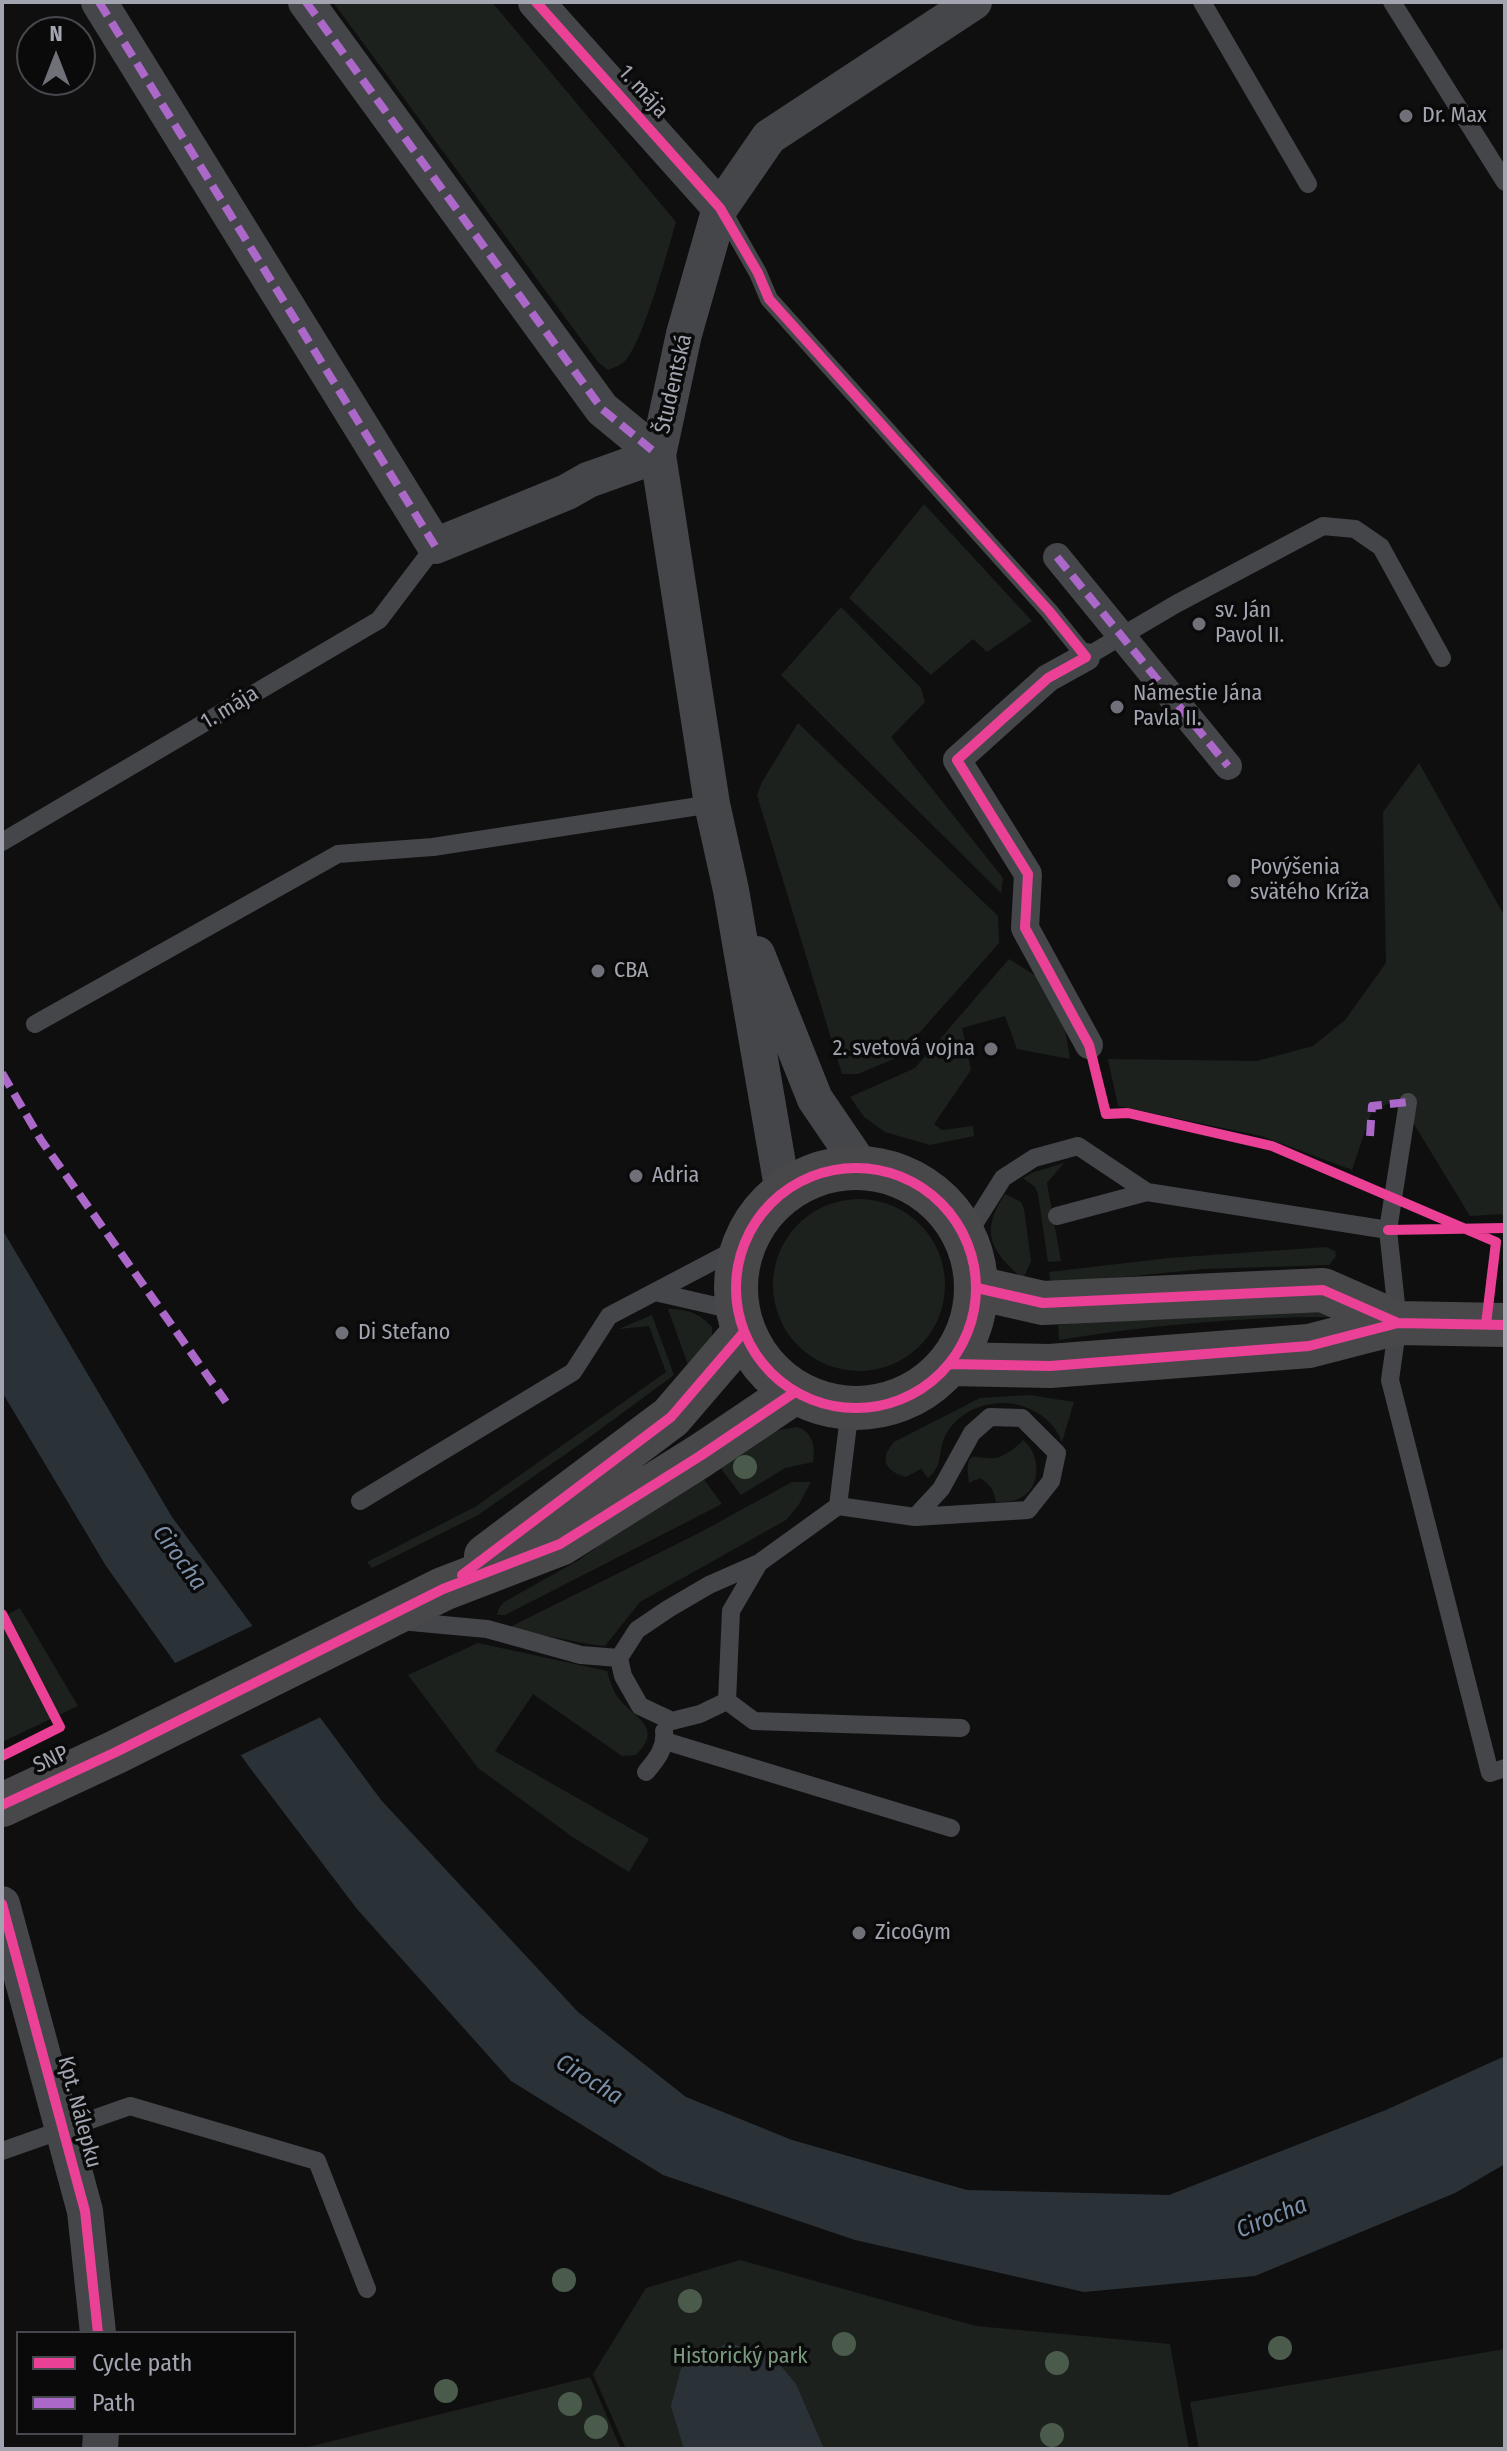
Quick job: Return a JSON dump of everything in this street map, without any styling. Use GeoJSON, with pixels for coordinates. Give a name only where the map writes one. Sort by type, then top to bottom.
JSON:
{"type":"FeatureCollection","features":[{"type":"Feature","properties":{"kind":"main road"},"geometry":{"type":"LineString","coordinates":[[862,1168],[888,1172],[912,1181],[934,1196],[952,1215],[966,1237],[974,1262],[977,1288],[974,1315],[965,1341],[950,1364],[930,1384],[905,1398],[878,1407],[850,1408],[821,1403],[795,1392],[765,1366],[741,1322],[736,1289],[744,1245],[767,1208],[801,1181],[821,1173],[862,1168]]}},
{"type":"Feature","properties":{"kind":"main road"},"geometry":{"type":"LineString","coordinates":[[977,1288],[1043,1303],[1323,1290],[1398,1323]]}},
{"type":"Feature","properties":{"kind":"main road"},"geometry":{"type":"LineString","coordinates":[[443,1589],[671,1417],[741,1322]]}},
{"type":"Feature","properties":{"kind":"main road"},"geometry":{"type":"LineString","coordinates":[[950,1364],[1050,1366],[1309,1346],[1398,1323],[1505,1325]]}},
{"type":"Feature","properties":{"kind":"main road"},"geometry":{"type":"LineString","coordinates":[[381,1619],[443,1589],[560,1544],[795,1392]]}},
{"type":"Feature","properties":{"kind":"main road","name":"SNP"},"geometry":{"type":"LineString","coordinates":[[2,1805],[116,1752],[381,1619]]}},
{"type":"Feature","properties":{"kind":"street"},"geometry":{"type":"LineString","coordinates":[[99,2],[435,546],[567,492],[588,480],[658,455]]}},
{"type":"Feature","properties":{"kind":"street"},"geometry":{"type":"LineString","coordinates":[[306,2],[602,409],[658,455]]}},
{"type":"Feature","properties":{"kind":"street","name":"1. mája"},"geometry":{"type":"LineString","coordinates":[[536,2],[720,208]]}},
{"type":"Feature","properties":{"kind":"street","name":"Študentská"},"geometry":{"type":"LineString","coordinates":[[731,890],[712,804],[658,455],[684,334],[720,208],[769,137],[974,2]]}},
{"type":"Feature","properties":{"kind":"street"},"geometry":{"type":"LineString","coordinates":[[1057,557],[1228,766]]}},
{"type":"Feature","properties":{"kind":"street"},"geometry":{"type":"LineString","coordinates":[[1086,657],[1048,678],[957,760],[1028,874],[1025,928],[1089,1045]]}},
{"type":"Feature","properties":{"kind":"street"},"geometry":{"type":"LineString","coordinates":[[731,890],[815,1099],[862,1168]]}},
{"type":"Feature","properties":{"kind":"street"},"geometry":{"type":"LineString","coordinates":[[731,890],[783,1193]]}},
{"type":"Feature","properties":{"kind":"street","name":"Kpt. Nálepku"},"geometry":{"type":"LineString","coordinates":[[2,1904],[85,2211],[98,2331]]}},
{"type":"Feature","properties":{"kind":"lane"},"geometry":{"type":"LineString","coordinates":[[1202,2],[1308,184]]}},
{"type":"Feature","properties":{"kind":"lane"},"geometry":{"type":"LineString","coordinates":[[1392,2],[1505,182]]}},
{"type":"Feature","properties":{"kind":"lane"},"geometry":{"type":"LineString","coordinates":[[720,208],[758,273],[769,299],[1039,600],[1086,657],[1176,604],[1323,526],[1355,529],[1381,547],[1442,658]]}},
{"type":"Feature","properties":{"kind":"lane","name":"1. mája"},"geometry":{"type":"LineString","coordinates":[[2,842],[379,620],[435,546]]}},
{"type":"Feature","properties":{"kind":"lane"},"geometry":{"type":"LineString","coordinates":[[35,1024],[338,854],[433,847],[712,804]]}},
{"type":"Feature","properties":{"kind":"lane"},"geometry":{"type":"LineString","coordinates":[[1408,1102],[1388,1230],[1398,1323],[1390,1380],[1490,1773],[1505,1768]]}},
{"type":"Feature","properties":{"kind":"lane"},"geometry":{"type":"LineString","coordinates":[[966,1237],[1003,1178],[1034,1158],[1078,1146],[1147,1192]]}},
{"type":"Feature","properties":{"kind":"lane"},"geometry":{"type":"LineString","coordinates":[[1057,1216],[1147,1192],[1388,1230]]}},
{"type":"Feature","properties":{"kind":"lane"},"geometry":{"type":"LineString","coordinates":[[360,1501],[573,1372],[609,1316],[744,1245]]}},
{"type":"Feature","properties":{"kind":"lane"},"geometry":{"type":"LineString","coordinates":[[655,1292],[741,1322]]}},
{"type":"Feature","properties":{"kind":"lane"},"geometry":{"type":"LineString","coordinates":[[838,1506],[850,1408]]}},
{"type":"Feature","properties":{"kind":"lane"},"geometry":{"type":"LineString","coordinates":[[727,1701],[700,1714],[672,1721],[640,1706],[623,1676],[619,1658],[637,1630],[709,1585],[759,1563],[838,1506],[915,1517],[1028,1510],[1051,1481],[1057,1453],[1022,1418],[990,1417],[972,1433],[941,1489],[915,1517]]}},
{"type":"Feature","properties":{"kind":"lane"},"geometry":{"type":"LineString","coordinates":[[727,1701],[731,1611],[759,1563]]}},
{"type":"Feature","properties":{"kind":"lane"},"geometry":{"type":"LineString","coordinates":[[381,1619],[487,1629],[581,1655],[619,1658]]}},
{"type":"Feature","properties":{"kind":"lane"},"geometry":{"type":"LineString","coordinates":[[727,1701],[754,1721],[961,1728]]}},
{"type":"Feature","properties":{"kind":"lane"},"geometry":{"type":"LineString","coordinates":[[646,1772],[665,1741],[661,1716]]}},
{"type":"Feature","properties":{"kind":"lane"},"geometry":{"type":"LineString","coordinates":[[665,1741],[951,1828]]}},
{"type":"Feature","properties":{"kind":"lane"},"geometry":{"type":"LineString","coordinates":[[2,2151],[130,2106],[317,2161],[367,2289]]}},
{"type":"Feature","properties":{"kind":"green space"},"geometry":{"type":"Polygon","coordinates":[[[333,2],[492,2],[676,222],[647,316],[632,351],[623,362],[608,370],[598,362],[333,2]]]}},
{"type":"Feature","properties":{"kind":"green space"},"geometry":{"type":"Polygon","coordinates":[[[924,504],[1032,621],[987,652],[973,639],[931,675],[849,598],[924,504]]]}},
{"type":"Feature","properties":{"kind":"green space"},"geometry":{"type":"Polygon","coordinates":[[[841,607],[921,688],[925,702],[891,737],[1003,878],[1001,893],[781,675],[841,607]]]}},
{"type":"Feature","properties":{"kind":"green space"},"geometry":{"type":"Polygon","coordinates":[[[798,723],[998,916],[999,943],[898,1057],[858,1074],[842,1074],[757,795],[798,723]]]}},
{"type":"Feature","properties":{"kind":"green space"},"geometry":{"type":"Polygon","coordinates":[[[1419,763],[1505,917],[1505,1214],[1470,1216],[1398,1098],[1371,1113],[1352,1170],[1261,1136],[1118,1106],[1108,1059],[1257,1061],[1313,1046],[1345,1020],[1386,963],[1383,812],[1419,763]]]}},
{"type":"Feature","properties":{"kind":"green space"},"geometry":{"type":"Polygon","coordinates":[[[1009,959],[1036,976],[1063,1017],[1070,1059],[1017,1049],[1005,1016],[962,1028],[971,1070],[934,1124],[942,1130],[973,1126],[974,1136],[930,1145],[885,1132],[864,1117],[850,1097],[915,1068],[1009,959]]]}},
{"type":"Feature","properties":{"kind":"green space"},"geometry":{"type":"Polygon","coordinates":[[[1064,1163],[1047,1183],[1061,1261],[1048,1262],[1038,1194],[1035,1187],[1023,1178],[1064,1163]]]}},
{"type":"Feature","properties":{"kind":"green space"},"geometry":{"type":"Polygon","coordinates":[[[1005,1194],[1021,1202],[1024,1209],[1031,1261],[1023,1279],[1003,1259],[992,1241],[992,1220],[1005,1194]]]}},
{"type":"Feature","properties":{"kind":"green space"},"geometry":{"type":"Polygon","coordinates":[[[859,1199],[892,1205],[920,1224],[939,1252],[945,1285],[939,1318],[920,1346],[892,1365],[859,1371],[826,1365],[798,1346],[779,1318],[773,1285],[779,1252],[798,1224],[826,1205],[859,1199]]]}},
{"type":"Feature","properties":{"kind":"green space"},"geometry":{"type":"Polygon","coordinates":[[[1326,1247],[1335,1251],[1336,1256],[1329,1265],[1205,1269],[1051,1284],[1049,1272],[1169,1258],[1326,1247]]]}},
{"type":"Feature","properties":{"kind":"green space"},"geometry":{"type":"Polygon","coordinates":[[[1329,1306],[1332,1317],[1195,1323],[1059,1340],[1058,1325],[1152,1315],[1329,1306]]]}},
{"type":"Feature","properties":{"kind":"green space"},"geometry":{"type":"Polygon","coordinates":[[[668,1309],[692,1313],[712,1327],[712,1345],[692,1376],[668,1309]]]}},
{"type":"Feature","properties":{"kind":"green space"},"geometry":{"type":"Polygon","coordinates":[[[652,1315],[674,1375],[478,1515],[372,1568],[367,1562],[475,1507],[666,1372],[649,1326],[619,1329],[652,1315]]]}},
{"type":"Feature","properties":{"kind":"green space"},"geometry":{"type":"Polygon","coordinates":[[[1029,1395],[1074,1402],[1062,1442],[1051,1424],[1035,1411],[1010,1403],[998,1403],[974,1409],[954,1424],[942,1445],[937,1467],[928,1478],[921,1469],[906,1477],[886,1464],[889,1448],[894,1442],[980,1398],[1029,1395]]]}},
{"type":"Feature","properties":{"kind":"green space"},"geometry":{"type":"Polygon","coordinates":[[[796,1427],[806,1432],[812,1440],[813,1462],[785,1468],[741,1495],[716,1462],[769,1432],[796,1427]]]}},
{"type":"Feature","properties":{"kind":"green space"},"geometry":{"type":"Polygon","coordinates":[[[1023,1440],[1034,1454],[1036,1463],[1035,1481],[1025,1495],[1013,1501],[996,1502],[991,1488],[983,1480],[980,1478],[969,1483],[970,1459],[999,1457],[1023,1440]]]}},
{"type":"Feature","properties":{"kind":"green space"},"geometry":{"type":"Polygon","coordinates":[[[700,1474],[722,1504],[505,1615],[497,1615],[504,1602],[579,1560],[700,1474]]]}},
{"type":"Feature","properties":{"kind":"green space"},"geometry":{"type":"Polygon","coordinates":[[[792,1482],[811,1482],[786,1520],[640,1602],[605,1646],[506,1629],[699,1533],[792,1482]]]}},
{"type":"Feature","properties":{"kind":"green space"},"geometry":{"type":"Polygon","coordinates":[[[20,1608],[78,1706],[2,1742],[2,1617],[20,1608]]]}},
{"type":"Feature","properties":{"kind":"green space"},"geometry":{"type":"Polygon","coordinates":[[[478,1643],[607,1671],[616,1695],[643,1722],[648,1736],[644,1745],[636,1755],[622,1756],[533,1694],[495,1751],[649,1839],[629,1872],[574,1838],[478,1768],[408,1675],[478,1643]]]}},
{"type":"Feature","properties":{"kind":"green space","name":"Historický park"},"geometry":{"type":"Polygon","coordinates":[[[740,2260],[976,2326],[1170,2344],[1189,2449],[626,2449],[593,2374],[646,2288],[740,2260]]]}},
{"type":"Feature","properties":{"kind":"green space"},"geometry":{"type":"Polygon","coordinates":[[[1505,2349],[1505,2449],[1199,2449],[1190,2402],[1505,2349]]]}},
{"type":"Feature","properties":{"kind":"green space"},"geometry":{"type":"Polygon","coordinates":[[[590,2377],[621,2449],[300,2449],[590,2377]]]}},
{"type":"Feature","properties":{"kind":"water","name":"Cirocha"},"geometry":{"type":"Polygon","coordinates":[[[2,1229],[172,1517],[381,1800],[578,2012],[686,2097],[792,2140],[967,2190],[1169,2195],[1386,2110],[1505,2056],[1505,2164],[1455,2193],[1255,2276],[1084,2292],[855,2240],[663,2175],[511,2081],[357,1909],[250,1768],[106,1566],[2,1392],[2,1229]]]}},
{"type":"Feature","properties":{"kind":"water"},"geometry":{"type":"Polygon","coordinates":[[[727,2343],[770,2353],[796,2384],[824,2449],[684,2449],[671,2406],[681,2368],[727,2343]]]}},
{"type":"Feature","properties":{"kind":"pier"},"geometry":{"type":"Polygon","coordinates":[[[256,1624],[323,1716],[237,1757],[171,1665],[256,1624]]]}},
{"type":"Feature","properties":{"kind":"marked path"},"geometry":{"type":"LineString","coordinates":[[99,2],[435,546]]}},
{"type":"Feature","properties":{"kind":"marked path"},"geometry":{"type":"LineString","coordinates":[[306,2],[602,409],[658,455]]}},
{"type":"Feature","properties":{"kind":"marked path"},"geometry":{"type":"LineString","coordinates":[[1057,557],[1228,766]]}},
{"type":"Feature","properties":{"kind":"marked path"},"geometry":{"type":"LineString","coordinates":[[2,1073],[41,1140],[226,1402]]}},
{"type":"Feature","properties":{"kind":"marked path"},"geometry":{"type":"LineString","coordinates":[[1370,1136],[1372,1106],[1408,1102]]}},
{"type":"Feature","properties":{"kind":"cycle path"},"geometry":{"type":"LineString","coordinates":[[536,2],[720,208],[758,273],[769,299],[1049,611],[1086,657],[1048,678],[957,760],[1028,874],[1025,928],[1089,1045],[1106,1114],[1128,1113],[1272,1146],[1496,1242],[1486,1324]]}},
{"type":"Feature","properties":{"kind":"cycle path"},"geometry":{"type":"LineString","coordinates":[[856,1168],[879,1170],[902,1177],[923,1188],[941,1203],[956,1221],[967,1242],[974,1265],[976,1288],[974,1311],[967,1334],[956,1355],[941,1373],[923,1388],[902,1399],[879,1406],[856,1408],[833,1406],[810,1399],[789,1388],[771,1373],[756,1355],[745,1334],[738,1311],[736,1288],[738,1265],[745,1242],[756,1221],[771,1203],[789,1188],[810,1177],[833,1170],[856,1168]]}},
{"type":"Feature","properties":{"kind":"cycle path"},"geometry":{"type":"LineString","coordinates":[[1388,1230],[1505,1228]]}},
{"type":"Feature","properties":{"kind":"cycle path"},"geometry":{"type":"LineString","coordinates":[[977,1288],[1043,1303],[1323,1290],[1398,1323]]}},
{"type":"Feature","properties":{"kind":"cycle path"},"geometry":{"type":"LineString","coordinates":[[950,1364],[1050,1366],[1309,1346],[1398,1323],[1505,1325]]}},
{"type":"Feature","properties":{"kind":"cycle path"},"geometry":{"type":"LineString","coordinates":[[462,1575],[671,1417],[744,1332]]}},
{"type":"Feature","properties":{"kind":"cycle path"},"geometry":{"type":"LineString","coordinates":[[2,1805],[116,1752],[443,1589],[560,1544],[795,1392]]}},
{"type":"Feature","properties":{"kind":"cycle path"},"geometry":{"type":"LineString","coordinates":[[2,1614],[60,1727],[2,1756]]}},
{"type":"Feature","properties":{"kind":"cycle path"},"geometry":{"type":"LineString","coordinates":[[2,1904],[85,2211],[98,2331]]}},
{"type":"Feature","properties":{"kind":"place","name":"Dr. Max"},"geometry":{"type":"Point","coordinates":[1406,116]}},
{"type":"Feature","properties":{"kind":"place","name":"sv. Ján Pavol II."},"geometry":{"type":"Point","coordinates":[1199,624]}},
{"type":"Feature","properties":{"kind":"place","name":"Námestie Jána Pavla II."},"geometry":{"type":"Point","coordinates":[1117,707]}},
{"type":"Feature","properties":{"kind":"place","name":"Povýšenia svätého Kríža"},"geometry":{"type":"Point","coordinates":[1234,881]}},
{"type":"Feature","properties":{"kind":"place","name":"CBA"},"geometry":{"type":"Point","coordinates":[598,971]}},
{"type":"Feature","properties":{"kind":"place","name":"2. svetová vojna"},"geometry":{"type":"Point","coordinates":[991,1049]}},
{"type":"Feature","properties":{"kind":"place","name":"Adria"},"geometry":{"type":"Point","coordinates":[636,1176]}},
{"type":"Feature","properties":{"kind":"place","name":"Di Stefano"},"geometry":{"type":"Point","coordinates":[342,1333]}},
{"type":"Feature","properties":{"kind":"place","name":"ZicoGym"},"geometry":{"type":"Point","coordinates":[859,1933]}}]}
